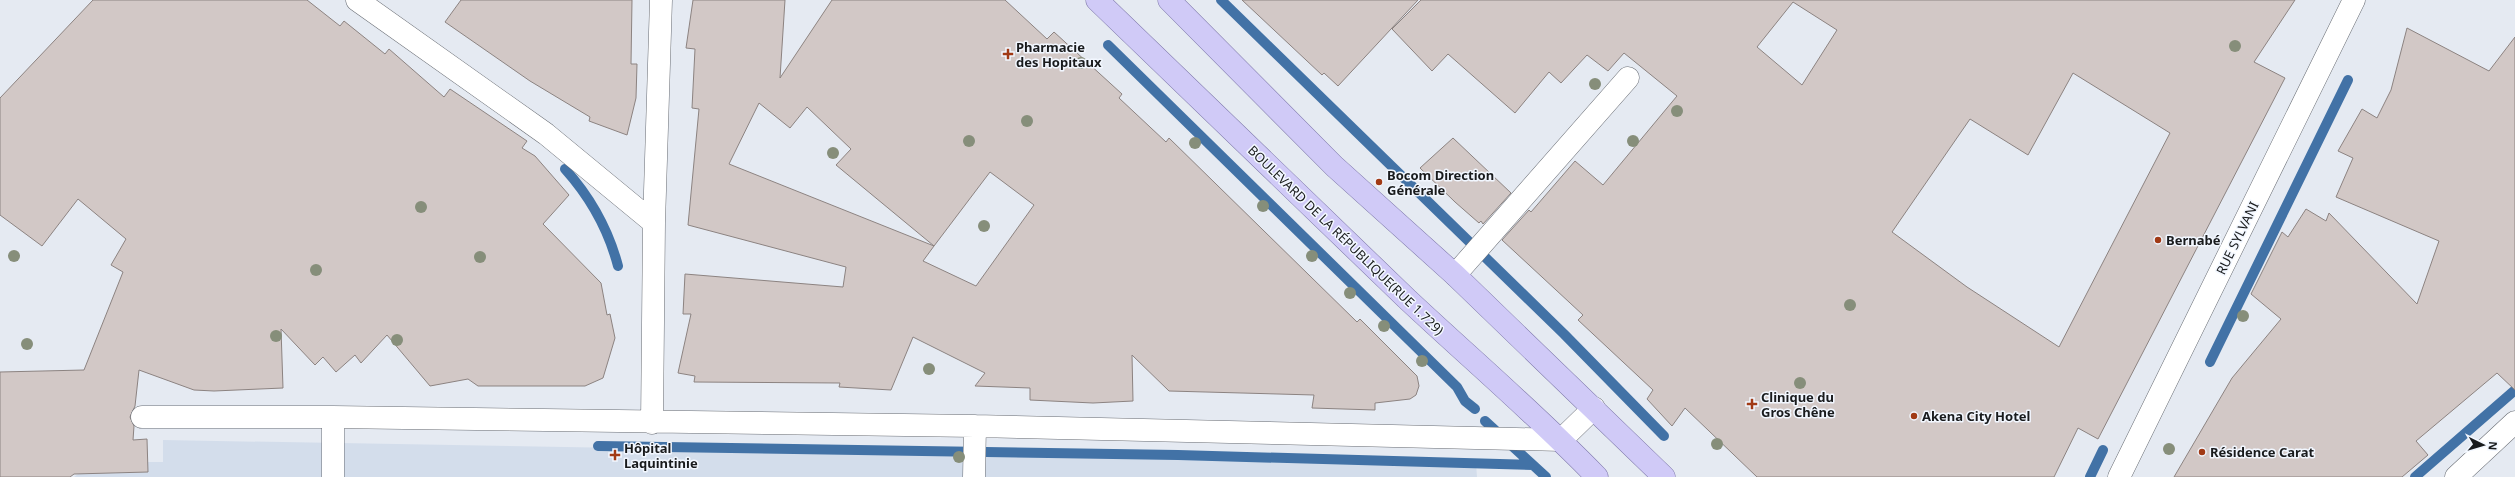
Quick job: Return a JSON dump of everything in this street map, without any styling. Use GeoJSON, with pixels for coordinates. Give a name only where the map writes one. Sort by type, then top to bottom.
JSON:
{"type":"FeatureCollection","features":[{"type":"Feature","properties":{"kind":"main road","name":"BOULEVARD DE LA RÉPUBLIQUE(RUE 1.729)"},"geometry":{"type":"LineString","coordinates":[[1097,0],[1373,266],[1561,440],[1597,477]]}},
{"type":"Feature","properties":{"kind":"main road"},"geometry":{"type":"LineString","coordinates":[[1169,0],[1334,166],[1455,275],[1664,477]]}},
{"type":"Feature","properties":{"kind":"street"},"geometry":{"type":"LineString","coordinates":[[357,0],[546,134],[654,223]]}},
{"type":"Feature","properties":{"kind":"street"},"geometry":{"type":"LineString","coordinates":[[652,423],[654,223],[661,0]]}},
{"type":"Feature","properties":{"kind":"street","name":"RUE SYLVANI"},"geometry":{"type":"LineString","coordinates":[[2119,477],[2354,0]]}},
{"type":"Feature","properties":{"kind":"street"},"geometry":{"type":"LineString","coordinates":[[1455,275],[1628,78]]}},
{"type":"Feature","properties":{"kind":"street"},"geometry":{"type":"LineString","coordinates":[[142,417],[333,417],[652,423],[975,426],[1561,440],[1594,408]]}},
{"type":"Feature","properties":{"kind":"street"},"geometry":{"type":"LineString","coordinates":[[333,417],[333,477]]}},
{"type":"Feature","properties":{"kind":"street"},"geometry":{"type":"LineString","coordinates":[[2456,477],[2515,422]]}},
{"type":"Feature","properties":{"kind":"street"},"geometry":{"type":"LineString","coordinates":[[974,477],[975,426]]}},
{"type":"Feature","properties":{"kind":"shaded area","name":"Hôpital Laquintinie"},"geometry":{"type":"Polygon","coordinates":[[[163,440],[1476,463],[1477,477],[74,477],[84,470],[87,473],[115,473],[147,462],[163,462],[163,440]]]}},
{"type":"Feature","properties":{"kind":"building"},"geometry":{"type":"Polygon","coordinates":[[[93,0],[307,0],[340,26],[344,21],[385,54],[389,49],[444,97],[450,89],[527,141],[522,148],[535,156],[569,195],[543,224],[601,283],[607,315],[610,314],[615,338],[603,378],[585,386],[478,386],[468,379],[430,386],[387,335],[361,363],[355,355],[336,372],[323,357],[315,365],[281,329],[283,388],[214,391],[194,390],[139,370],[135,406],[130,417],[134,426],[133,440],[147,439],[148,472],[74,474],[70,477],[0,477],[0,372],[84,370],[123,272],[111,265],[126,239],[78,199],[42,246],[0,215],[0,98],[93,0]]]}},
{"type":"Feature","properties":{"kind":"building"},"geometry":{"type":"Polygon","coordinates":[[[461,0],[632,0],[631,64],[637,64],[636,98],[627,135],[589,121],[590,117],[530,81],[445,22],[461,0]]]}},
{"type":"Feature","properties":{"kind":"building"},"geometry":{"type":"Polygon","coordinates":[[[693,0],[785,0],[780,78],[832,0],[1005,0],[1047,39],[1054,32],[1122,94],[1119,98],[1166,142],[1169,138],[1357,322],[1360,319],[1417,376],[1419,386],[1416,395],[1410,399],[1375,403],[1375,410],[1312,408],[1314,395],[1169,391],[1132,355],[1133,401],[1093,403],[1030,400],[1030,388],[975,386],[985,373],[913,337],[891,390],[839,387],[840,383],[694,382],[695,376],[678,373],[691,314],[683,314],[685,274],[843,287],[846,267],[688,225],[699,109],[692,108],[695,49],[686,48],[693,0]],[[759,103],[729,164],[934,246],[836,165],[851,149],[807,107],[790,128],[759,103]],[[990,172],[923,261],[976,286],[1034,205],[990,172]]]}},
{"type":"Feature","properties":{"kind":"building"},"geometry":{"type":"Polygon","coordinates":[[[1242,0],[1418,0],[1338,86],[1324,73],[1322,75],[1242,0]]]}},
{"type":"Feature","properties":{"kind":"building"},"geometry":{"type":"Polygon","coordinates":[[[1421,0],[2295,0],[2254,62],[2285,78],[2098,439],[2078,428],[2054,477],[1757,477],[1685,408],[1672,426],[1647,399],[1653,390],[1578,320],[1583,315],[1502,240],[1529,210],[1531,212],[1575,161],[1603,185],[1677,96],[1624,53],[1608,71],[1587,55],[1561,83],[1549,72],[1515,113],[1448,54],[1432,71],[1392,29],[1421,0]],[[1793,2],[1757,47],[1802,85],[1837,30],[1793,2]],[[2073,73],[2028,155],[1970,119],[1892,232],[1967,287],[2059,347],[2170,133],[2073,73]]]}},
{"type":"Feature","properties":{"kind":"building"},"geometry":{"type":"Polygon","coordinates":[[[2407,28],[2489,71],[2515,37],[2515,390],[2497,373],[2416,441],[2428,455],[2402,477],[2174,477],[2232,378],[2281,319],[2251,294],[2282,232],[2288,237],[2306,209],[2326,221],[2329,213],[2417,304],[2439,241],[2336,197],[2353,158],[2338,151],[2362,109],[2377,118],[2391,90],[2407,28]]]}},
{"type":"Feature","properties":{"kind":"building"},"geometry":{"type":"Polygon","coordinates":[[[1453,138],[1511,193],[1483,224],[1481,221],[1479,223],[1455,202],[1420,168],[1453,138]]]}},
{"type":"Feature","properties":{"kind":"waterway"},"geometry":{"type":"LineString","coordinates":[[1221,0],[1564,334],[1664,436]]}},
{"type":"Feature","properties":{"kind":"waterway"},"geometry":{"type":"LineString","coordinates":[[1108,45],[1457,387],[1465,401],[1475,409]]}},
{"type":"Feature","properties":{"kind":"waterway"},"geometry":{"type":"LineString","coordinates":[[2210,362],[2348,80]]}},
{"type":"Feature","properties":{"kind":"waterway"},"geometry":{"type":"LineString","coordinates":[[565,169],[583,191],[598,214],[604,226],[618,266]]}},
{"type":"Feature","properties":{"kind":"waterway"},"geometry":{"type":"LineString","coordinates":[[2415,477],[2515,390]]}},
{"type":"Feature","properties":{"kind":"waterway"},"geometry":{"type":"LineString","coordinates":[[1485,421],[1546,477]]}},
{"type":"Feature","properties":{"kind":"waterway"},"geometry":{"type":"LineString","coordinates":[[598,446],[1178,455],[1533,465]]}},
{"type":"Feature","properties":{"kind":"waterway"},"geometry":{"type":"LineString","coordinates":[[2090,477],[2103,450]]}},
{"type":"Feature","properties":{"kind":"place","name":"Pharmacie des Hopitaux"},"geometry":{"type":"Point","coordinates":[1008,54]}},
{"type":"Feature","properties":{"kind":"place","name":"Bocom Direction Générale"},"geometry":{"type":"Point","coordinates":[1379,182]}},
{"type":"Feature","properties":{"kind":"place","name":"Bernabé"},"geometry":{"type":"Point","coordinates":[2158,240]}},
{"type":"Feature","properties":{"kind":"place","name":"Clinique du Gros Chêne"},"geometry":{"type":"Point","coordinates":[1752,404]}},
{"type":"Feature","properties":{"kind":"place","name":"Akena City Hotel"},"geometry":{"type":"Point","coordinates":[1914,416]}},
{"type":"Feature","properties":{"kind":"place","name":"Résidence Carat"},"geometry":{"type":"Point","coordinates":[2202,452]}},
{"type":"Feature","properties":{"kind":"place","name":"Hôpital Laquintinie"},"geometry":{"type":"Point","coordinates":[615,455]}}]}
